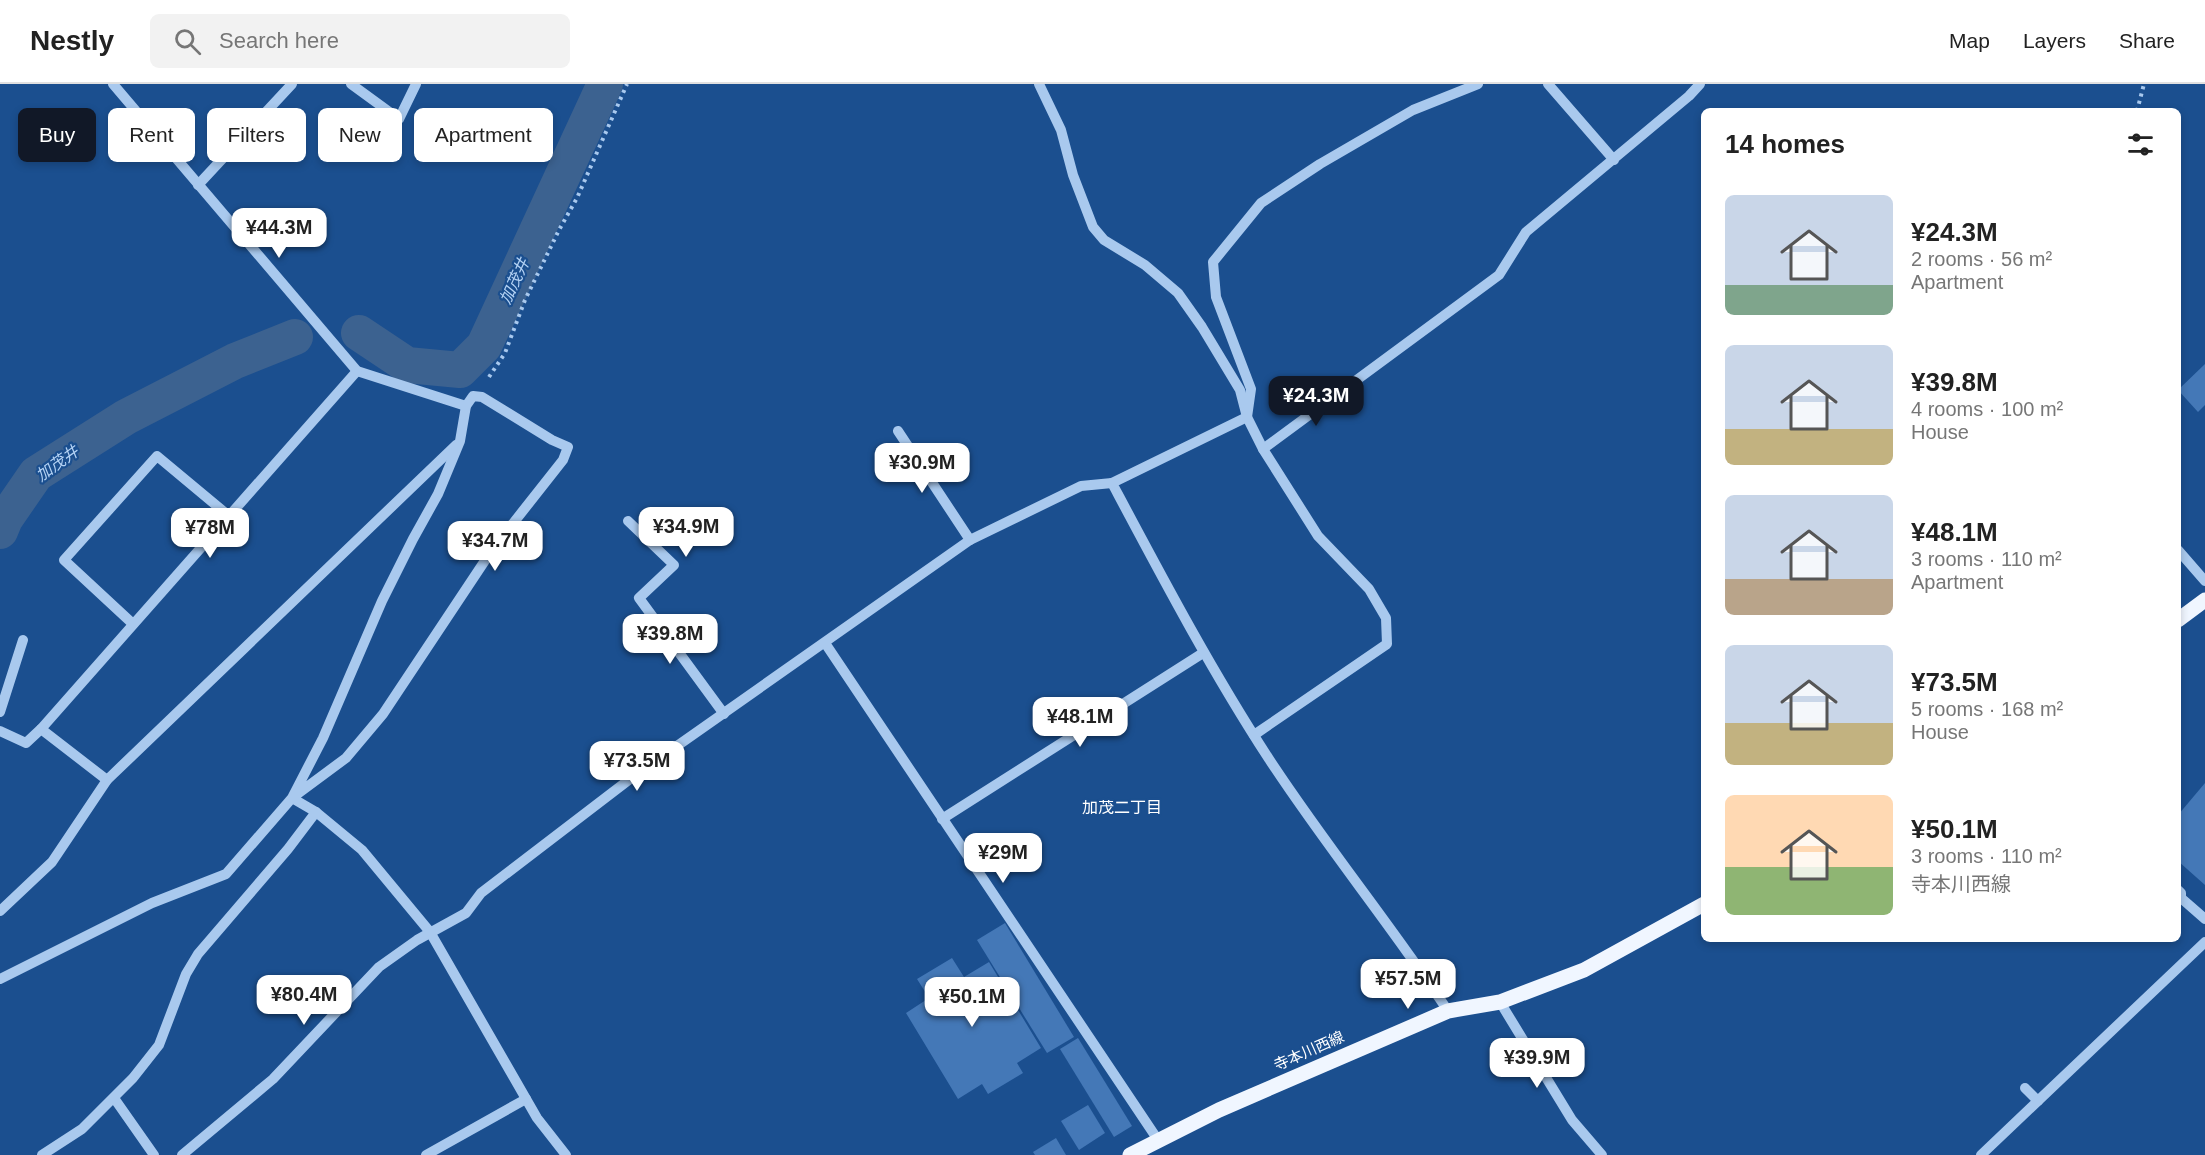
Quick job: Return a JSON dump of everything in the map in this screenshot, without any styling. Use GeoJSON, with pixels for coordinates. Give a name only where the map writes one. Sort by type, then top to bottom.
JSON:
{"type":"FeatureCollection","features":[{"type":"Feature","properties":{"kind":"main road"},"geometry":{"type":"LineString","coordinates":[[2181,618],[2205,600]]}},
{"type":"Feature","properties":{"kind":"main road","name":"寺本川西線"},"geometry":{"type":"LineString","coordinates":[[1130,1155],[1219,1110],[1448,1011],[1500,1002],[1584,970],[1701,905]]}},
{"type":"Feature","properties":{"kind":"street"},"geometry":{"type":"LineString","coordinates":[[113,84],[357,371],[466,406]]}},
{"type":"Feature","properties":{"kind":"street"},"geometry":{"type":"LineString","coordinates":[[198,185],[292,84]]}},
{"type":"Feature","properties":{"kind":"street"},"geometry":{"type":"LineString","coordinates":[[351,84],[399,119],[416,84]]}},
{"type":"Feature","properties":{"kind":"street"},"geometry":{"type":"LineString","coordinates":[[1039,84],[1061,130],[1073,175],[1093,227],[1104,240],[1145,265],[1178,293],[1202,327],[1240,390],[1247,417],[1263,449],[1318,536],[1369,589],[1386,618],[1387,644],[1254,735]]}},
{"type":"Feature","properties":{"kind":"street"},"geometry":{"type":"LineString","coordinates":[[1247,417],[1251,389],[1216,297],[1213,262],[1261,202],[1320,164],[1413,110],[1478,84]]}},
{"type":"Feature","properties":{"kind":"street"},"geometry":{"type":"LineString","coordinates":[[1548,84],[1614,160]]}},
{"type":"Feature","properties":{"kind":"street"},"geometry":{"type":"LineString","coordinates":[[1263,449],[1499,275],[1526,232],[1614,160],[1700,84]]}},
{"type":"Feature","properties":{"kind":"street"},"geometry":{"type":"LineString","coordinates":[[0,730],[26,743],[41,729],[357,371]]}},
{"type":"Feature","properties":{"kind":"street"},"geometry":{"type":"LineString","coordinates":[[0,979],[152,903],[226,874],[292,798],[346,758],[383,714],[492,550],[563,460],[568,447],[552,440],[483,397],[473,396],[466,406],[459,441],[438,494],[382,601],[323,738],[292,798]]}},
{"type":"Feature","properties":{"kind":"street"},"geometry":{"type":"LineString","coordinates":[[182,1155],[273,1079],[379,967],[430,932],[466,914],[481,893],[630,779],[970,540],[1081,486],[1112,483],[1247,417]]}},
{"type":"Feature","properties":{"kind":"street"},"geometry":{"type":"LineString","coordinates":[[898,431],[970,540]]}},
{"type":"Feature","properties":{"kind":"street"},"geometry":{"type":"LineString","coordinates":[[1,907],[52,862],[107,780],[459,441]]}},
{"type":"Feature","properties":{"kind":"street"},"geometry":{"type":"LineString","coordinates":[[134,624],[64,560],[158,456],[229,516]]}},
{"type":"Feature","properties":{"kind":"street"},"geometry":{"type":"LineString","coordinates":[[1112,483],[1203,653],[1254,735],[1345,870],[1415,961],[1448,1011]]}},
{"type":"Feature","properties":{"kind":"street"},"geometry":{"type":"LineString","coordinates":[[628,521],[674,566],[639,598],[724,714]]}},
{"type":"Feature","properties":{"kind":"street"},"geometry":{"type":"LineString","coordinates":[[2181,553],[2205,581]]}},
{"type":"Feature","properties":{"kind":"street"},"geometry":{"type":"LineString","coordinates":[[0,712],[23,640]]}},
{"type":"Feature","properties":{"kind":"street"},"geometry":{"type":"LineString","coordinates":[[825,643],[1158,1140]]}},
{"type":"Feature","properties":{"kind":"street"},"geometry":{"type":"LineString","coordinates":[[942,819],[1203,653]]}},
{"type":"Feature","properties":{"kind":"street"},"geometry":{"type":"LineString","coordinates":[[41,729],[107,780]]}},
{"type":"Feature","properties":{"kind":"street"},"geometry":{"type":"LineString","coordinates":[[292,798],[316,813],[362,850],[430,932],[537,1118],[566,1155]]}},
{"type":"Feature","properties":{"kind":"street"},"geometry":{"type":"LineString","coordinates":[[42,1155],[82,1130],[114,1098],[159,1045],[186,974],[198,954],[316,813]]}},
{"type":"Feature","properties":{"kind":"street"},"geometry":{"type":"LineString","coordinates":[[2181,898],[2205,919]]}},
{"type":"Feature","properties":{"kind":"street"},"geometry":{"type":"LineString","coordinates":[[1981,1155],[2205,942]]}},
{"type":"Feature","properties":{"kind":"street"},"geometry":{"type":"LineString","coordinates":[[1500,1002],[1572,1120],[1602,1155]]}},
{"type":"Feature","properties":{"kind":"street"},"geometry":{"type":"LineString","coordinates":[[2025,1088],[2038,1101]]}},
{"type":"Feature","properties":{"kind":"street"},"geometry":{"type":"LineString","coordinates":[[114,1098],[154,1155]]}},
{"type":"Feature","properties":{"kind":"street"},"geometry":{"type":"LineString","coordinates":[[426,1155],[526,1099]]}},
{"type":"Feature","properties":{"kind":"path"},"geometry":{"type":"LineString","coordinates":[[473,396],[485,384],[505,353],[525,300],[577,198],[627,84]]}},
{"type":"Feature","properties":{"kind":"path"},"geometry":{"type":"LineString","coordinates":[[2138,108],[2144,84]]}},
{"type":"Feature","properties":{"kind":"building"},"geometry":{"type":"Polygon","coordinates":[[[2205,364],[2205,405],[2198,412],[2181,393],[2181,387],[2205,364]]]}},
{"type":"Feature","properties":{"kind":"building"},"geometry":{"type":"Polygon","coordinates":[[[2205,783],[2205,885],[2181,864],[2181,811],[2205,783]]]}},
{"type":"Feature","properties":{"kind":"building"},"geometry":{"type":"Polygon","coordinates":[[[1005,923],[1074,1037],[1047,1053],[977,940],[1005,923]]]}},
{"type":"Feature","properties":{"kind":"building"},"geometry":{"type":"Polygon","coordinates":[[[952,958],[964,977],[989,962],[1041,1048],[1017,1063],[1023,1073],[988,1094],[982,1084],[958,1099],[906,1013],[929,998],[917,979],[952,958]]]}},
{"type":"Feature","properties":{"kind":"building"},"geometry":{"type":"Polygon","coordinates":[[[1078,1038],[1132,1126],[1114,1137],[1060,1049],[1078,1038]]]}},
{"type":"Feature","properties":{"kind":"building"},"geometry":{"type":"Polygon","coordinates":[[[1088,1105],[1105,1133],[1079,1150],[1061,1121],[1088,1105]]]}},
{"type":"Feature","properties":{"kind":"building"},"geometry":{"type":"Polygon","coordinates":[[[1056,1138],[1066,1155],[1035,1155],[1033,1152],[1056,1138]]]}},
{"type":"Feature","properties":{"kind":"waterway","name":"加茂井"},"geometry":{"type":"LineString","coordinates":[[359,333],[407,365],[460,370],[484,346],[605,84]]}},
{"type":"Feature","properties":{"kind":"waterway","name":"加茂井"},"geometry":{"type":"LineString","coordinates":[[0,531],[5,519],[36,474],[126,417],[235,361],[295,337]]}},
{"type":"Feature","properties":{"kind":"district","name":"加茂二丁目"},"geometry":{"type":"Point","coordinates":[1122,807]}}]}
